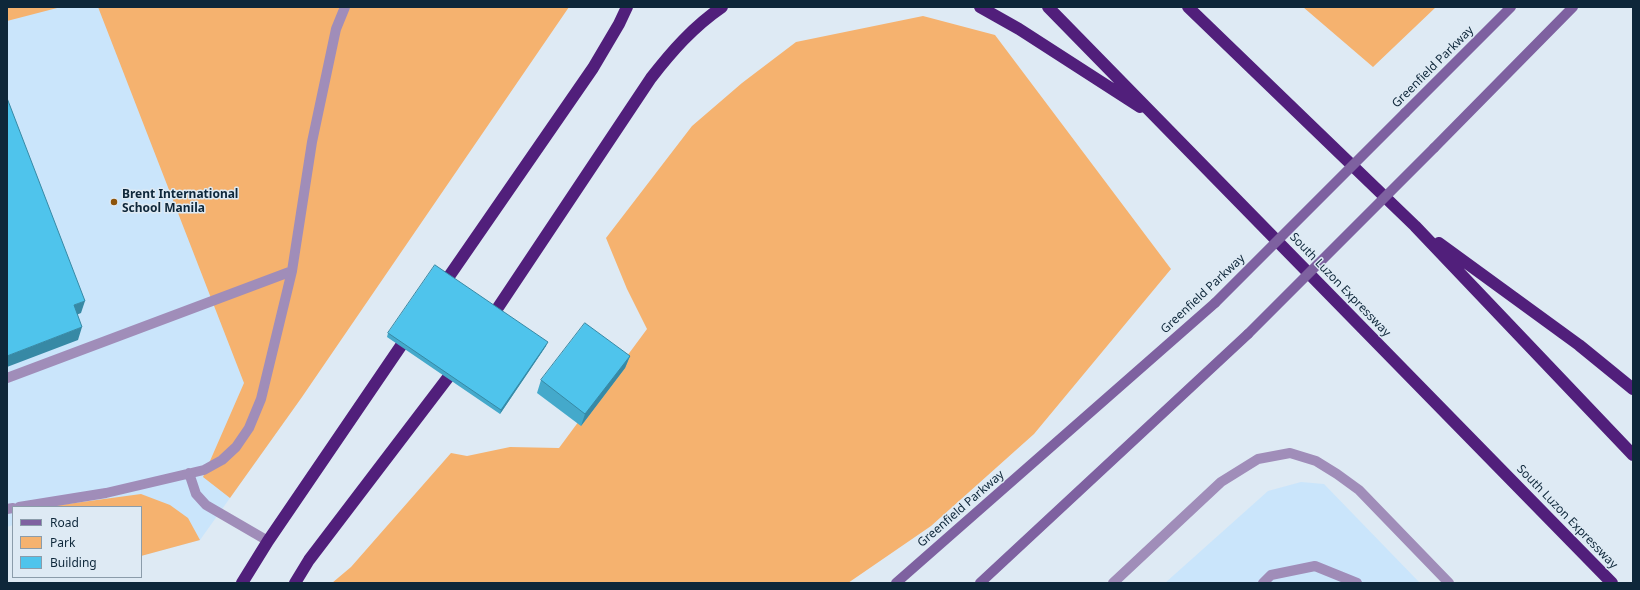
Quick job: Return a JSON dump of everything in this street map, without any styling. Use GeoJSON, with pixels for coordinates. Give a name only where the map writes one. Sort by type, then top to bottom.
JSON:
{"type":"FeatureCollection","features":[{"type":"Feature","properties":{"kind":"highway"},"geometry":{"type":"LineString","coordinates":[[434,298],[593,68],[619,24],[627,7]]}},
{"type":"Feature","properties":{"kind":"highway"},"geometry":{"type":"LineString","coordinates":[[484,329],[651,78],[672,51],[692,29],[722,7]]}},
{"type":"Feature","properties":{"kind":"highway"},"geometry":{"type":"LineString","coordinates":[[980,7],[1019,29],[1160,120]]}},
{"type":"Feature","properties":{"kind":"highway","name":"South Luzon Expressway"},"geometry":{"type":"LineString","coordinates":[[1048,7],[1612,583]]}},
{"type":"Feature","properties":{"kind":"highway"},"geometry":{"type":"LineString","coordinates":[[1188,7],[1415,226],[1633,455]]}},
{"type":"Feature","properties":{"kind":"highway"},"geometry":{"type":"LineString","coordinates":[[1415,226],[1579,345],[1633,389]]}},
{"type":"Feature","properties":{"kind":"highway"},"geometry":{"type":"LineString","coordinates":[[242,583],[268,541],[418,322]]}},
{"type":"Feature","properties":{"kind":"highway"},"geometry":{"type":"LineString","coordinates":[[295,583],[309,560],[461,360]]}},
{"type":"Feature","properties":{"kind":"main road","name":"Greenfield Parkway"},"geometry":{"type":"LineString","coordinates":[[896,583],[1215,303],[1511,7]]}},
{"type":"Feature","properties":{"kind":"main road"},"geometry":{"type":"LineString","coordinates":[[980,583],[1248,334],[1573,7]]}},
{"type":"Feature","properties":{"kind":"street"},"geometry":{"type":"LineString","coordinates":[[25,506],[106,493],[204,470],[222,460],[236,447],[250,428],[261,400],[292,272],[312,142],[336,29],[345,7]]}},
{"type":"Feature","properties":{"kind":"street"},"geometry":{"type":"LineString","coordinates":[[7,378],[292,272]]}},
{"type":"Feature","properties":{"kind":"street"},"geometry":{"type":"LineString","coordinates":[[1113,583],[1221,482],[1258,459],[1290,453],[1316,461],[1359,490],[1449,583]]}},
{"type":"Feature","properties":{"kind":"street"},"geometry":{"type":"LineString","coordinates":[[189,473],[196,494],[206,505],[268,541]]}},
{"type":"Feature","properties":{"kind":"street"},"geometry":{"type":"LineString","coordinates":[[1263,583],[1271,575],[1315,566],[1357,583]]}},
{"type":"Feature","properties":{"kind":"shaded area","name":"Brent International School Manila"},"geometry":{"type":"Polygon","coordinates":[[[7,7],[139,7],[302,397],[200,540],[142,556],[142,506],[12,506],[12,525],[7,527],[7,7]]]}},
{"type":"Feature","properties":{"kind":"shaded area"},"geometry":{"type":"Polygon","coordinates":[[[1301,482],[1324,484],[1420,583],[1165,583],[1268,491],[1301,482]]]}},
{"type":"Feature","properties":{"kind":"green space"},"geometry":{"type":"Polygon","coordinates":[[[7,7],[61,7],[7,21],[7,7]]]}},
{"type":"Feature","properties":{"kind":"green space"},"geometry":{"type":"Polygon","coordinates":[[[98,7],[569,7],[302,397],[230,498],[203,477],[244,383],[98,7]]]}},
{"type":"Feature","properties":{"kind":"green space"},"geometry":{"type":"Polygon","coordinates":[[[1303,7],[1436,7],[1373,67],[1303,7]]]}},
{"type":"Feature","properties":{"kind":"green space"},"geometry":{"type":"Polygon","coordinates":[[[923,16],[995,35],[1171,269],[1034,434],[931,526],[848,583],[332,583],[351,567],[451,453],[467,456],[510,447],[559,448],[647,329],[627,289],[606,238],[692,126],[742,83],[796,42],[923,16]]]}},
{"type":"Feature","properties":{"kind":"green space"},"geometry":{"type":"Polygon","coordinates":[[[141,494],[170,505],[188,518],[200,540],[142,556],[142,506],[52,506],[141,494]]]}},
{"type":"Feature","properties":{"kind":"building"},"geometry":{"type":"Polygon","coordinates":[[[7,98],[85,301],[74,305],[82,327],[7,356],[7,98]]]}},
{"type":"Feature","properties":{"kind":"building"},"geometry":{"type":"Polygon","coordinates":[[[435,265],[548,342],[501,410],[388,333],[435,265]]]}},
{"type":"Feature","properties":{"kind":"building"},"geometry":{"type":"Polygon","coordinates":[[[585,323],[630,356],[585,414],[541,380],[585,323]]]}},
{"type":"Feature","properties":{"kind":"place","name":"Brent International School Manila"},"geometry":{"type":"Point","coordinates":[114,202]}}]}
